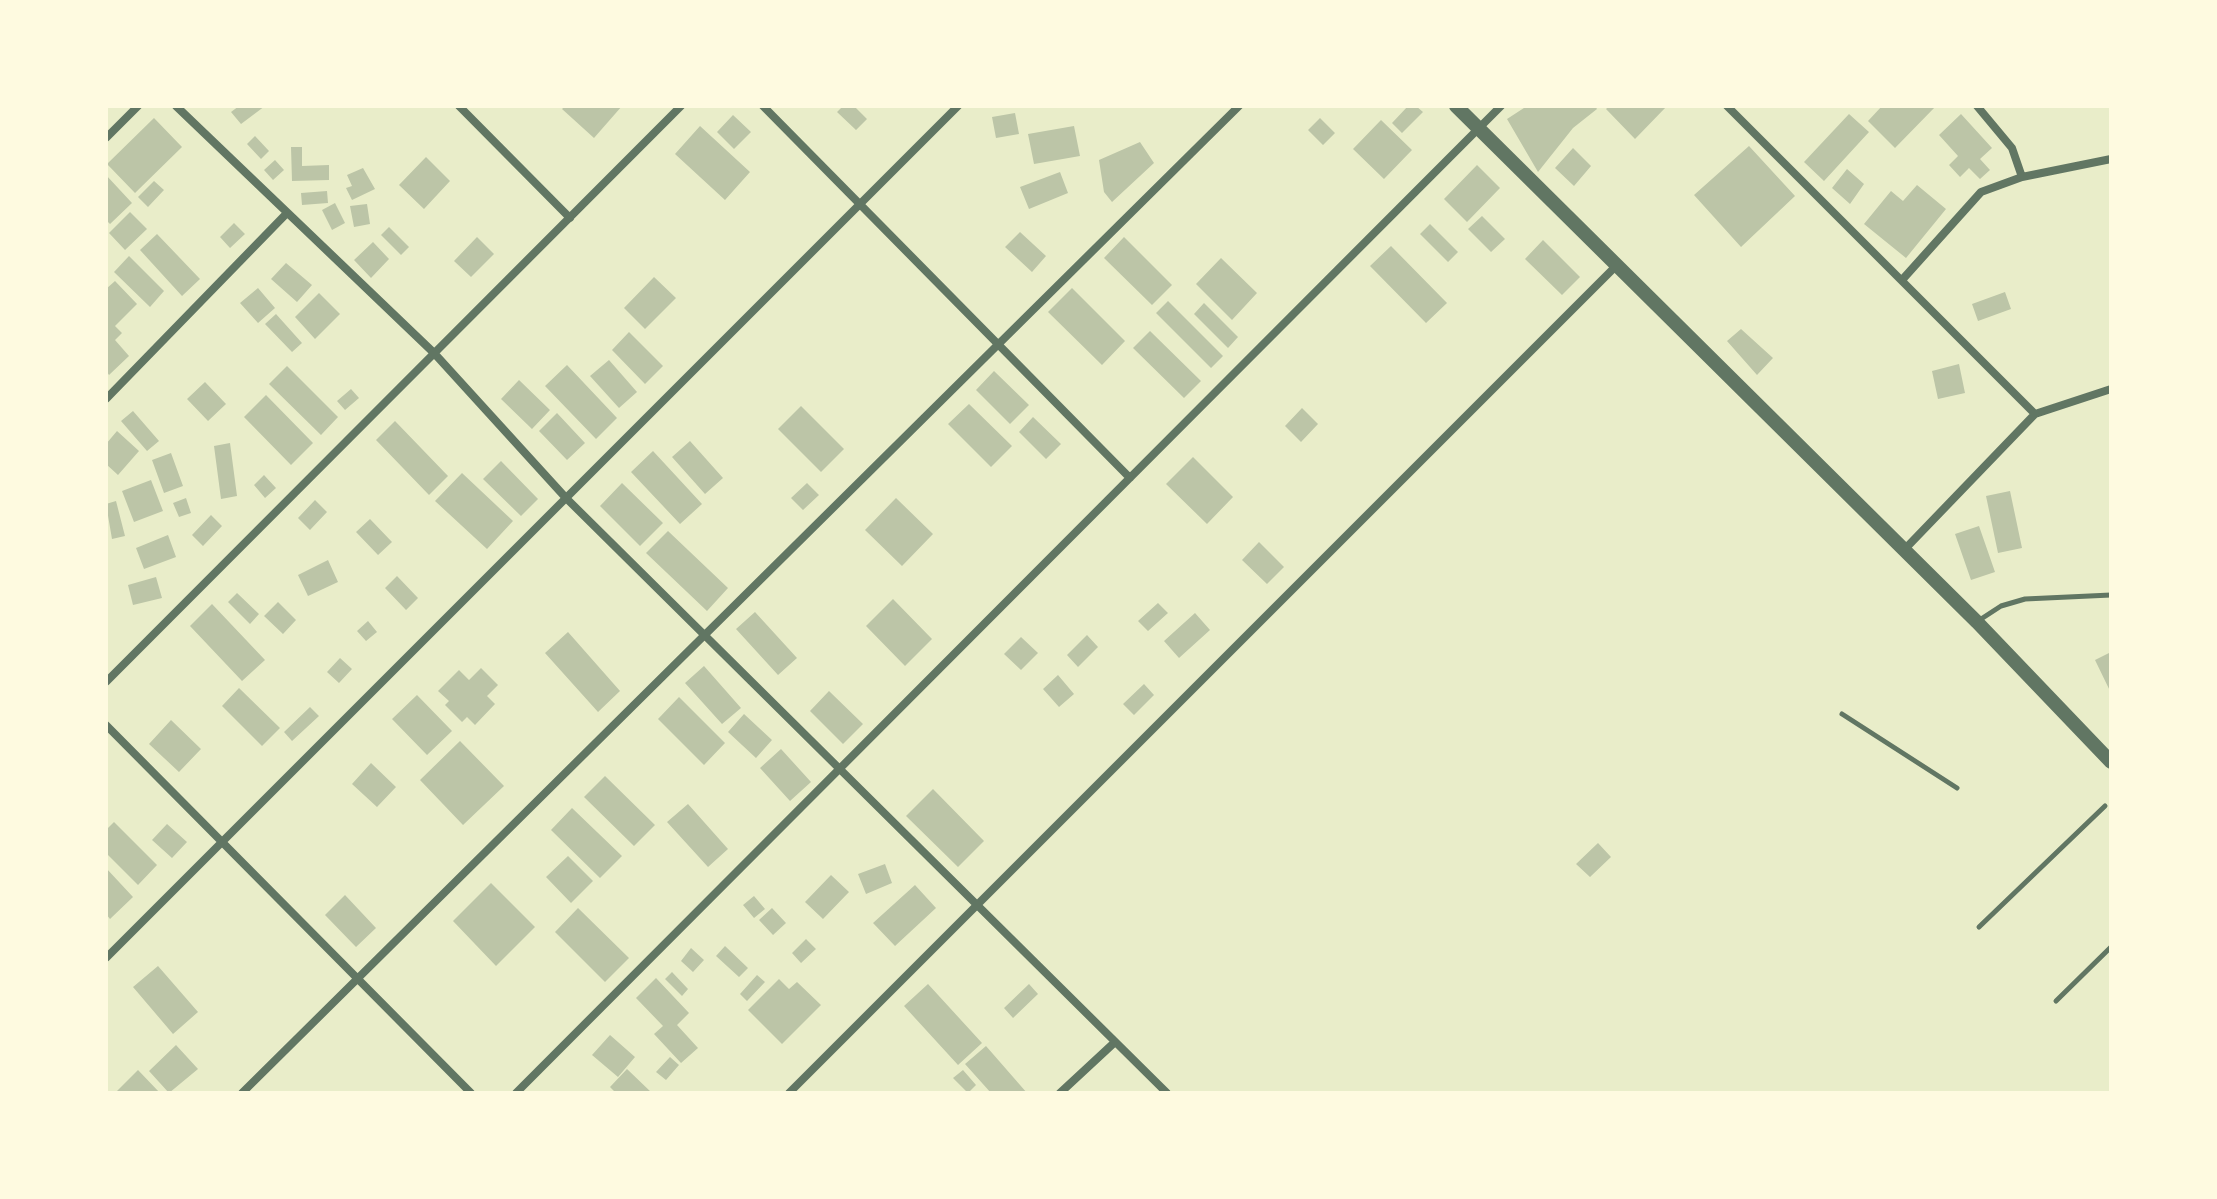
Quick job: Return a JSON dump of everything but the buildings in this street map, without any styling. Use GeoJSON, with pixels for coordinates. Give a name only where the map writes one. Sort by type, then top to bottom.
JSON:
{"type":"FeatureCollection","features":[{"type":"Feature","properties":{"kind":"street"},"geometry":{"type":"LineString","coordinates":[[106,138],[138,106]]}},
{"type":"Feature","properties":{"kind":"street"},"geometry":{"type":"LineString","coordinates":[[176,106],[434,353],[566,498],[1167,1093]]}},
{"type":"Feature","properties":{"kind":"street"},"geometry":{"type":"LineString","coordinates":[[459,106],[570,218]]}},
{"type":"Feature","properties":{"kind":"street"},"geometry":{"type":"LineString","coordinates":[[106,682],[681,106]]}},
{"type":"Feature","properties":{"kind":"street"},"geometry":{"type":"LineString","coordinates":[[763,106],[1130,478]]}},
{"type":"Feature","properties":{"kind":"street"},"geometry":{"type":"LineString","coordinates":[[106,958],[958,106]]}},
{"type":"Feature","properties":{"kind":"street"},"geometry":{"type":"LineString","coordinates":[[242,1093],[1239,106]]}},
{"type":"Feature","properties":{"kind":"street"},"geometry":{"type":"LineString","coordinates":[[1456,106],[1977,622],[2111,762]]}},
{"type":"Feature","properties":{"kind":"street"},"geometry":{"type":"LineString","coordinates":[[516,1093],[1501,106]]}},
{"type":"Feature","properties":{"kind":"street"},"geometry":{"type":"LineString","coordinates":[[1727,106],[2035,414]]}},
{"type":"Feature","properties":{"kind":"street"},"geometry":{"type":"LineString","coordinates":[[1977,106],[2012,148],[2022,177]]}},
{"type":"Feature","properties":{"kind":"street"},"geometry":{"type":"LineString","coordinates":[[1902,280],[1981,192],[2022,177],[2111,159]]}},
{"type":"Feature","properties":{"kind":"street"},"geometry":{"type":"LineString","coordinates":[[106,399],[287,213]]}},
{"type":"Feature","properties":{"kind":"street"},"geometry":{"type":"LineString","coordinates":[[789,1093],[1616,266]]}},
{"type":"Feature","properties":{"kind":"street"},"geometry":{"type":"LineString","coordinates":[[1904,550],[2035,414],[2111,389]]}},
{"type":"Feature","properties":{"kind":"street"},"geometry":{"type":"LineString","coordinates":[[106,725],[471,1093]]}},
{"type":"Feature","properties":{"kind":"street"},"geometry":{"type":"LineString","coordinates":[[1060,1093],[1115,1042]]}},
{"type":"Feature","properties":{"kind":"lane"},"geometry":{"type":"LineString","coordinates":[[1977,622],[2001,606],[2025,599],[2111,595]]}},
{"type":"Feature","properties":{"kind":"lane"},"geometry":{"type":"LineString","coordinates":[[1842,714],[1957,788]]}},
{"type":"Feature","properties":{"kind":"lane"},"geometry":{"type":"LineString","coordinates":[[1979,927],[2105,806]]}},
{"type":"Feature","properties":{"kind":"lane"},"geometry":{"type":"LineString","coordinates":[[2056,1001],[2111,947]]}}]}
